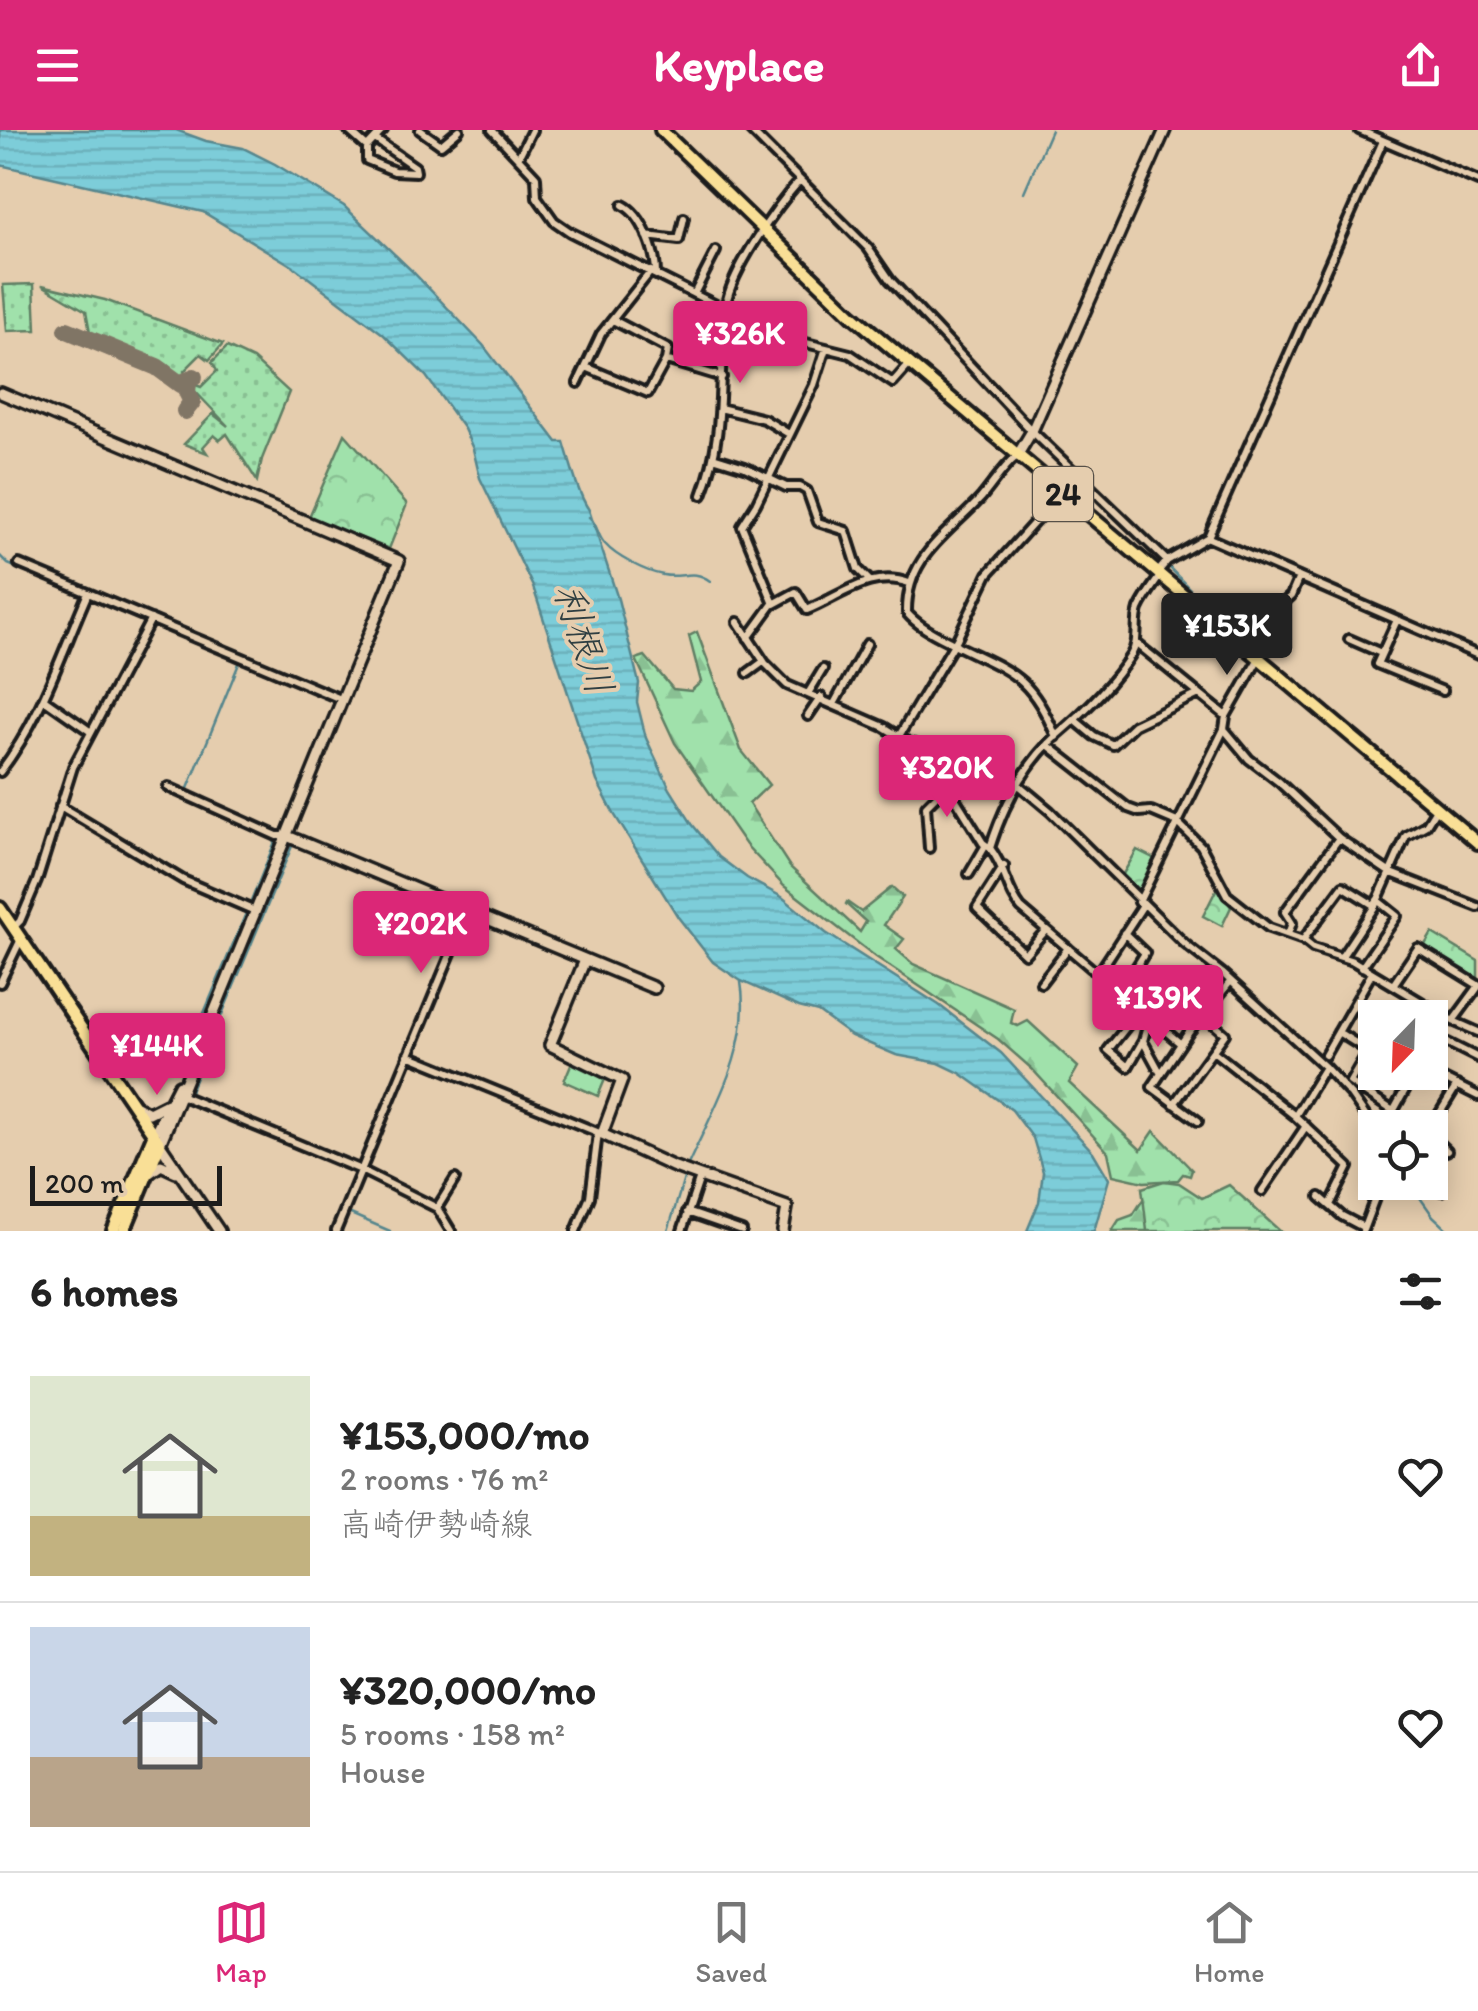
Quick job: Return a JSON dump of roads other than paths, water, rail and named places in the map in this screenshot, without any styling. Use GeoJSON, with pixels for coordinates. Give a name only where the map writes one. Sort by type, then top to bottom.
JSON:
{"type":"FeatureCollection","features":[{"type":"Feature","properties":{"kind":"main road","name":"24"},"geometry":{"type":"LineString","coordinates":[[662,130],[762,229],[910,365],[1477,839]]}},
{"type":"Feature","properties":{"kind":"main road"},"geometry":{"type":"LineString","coordinates":[[0,908],[157,1140],[148,1174],[124,1231]]}},
{"type":"Feature","properties":{"kind":"main road"},"geometry":{"type":"LineString","coordinates":[[112,1231],[157,1140]]}},
{"type":"Feature","properties":{"kind":"street"},"geometry":{"type":"LineString","coordinates":[[348,130],[368,146]]}},
{"type":"Feature","properties":{"kind":"street"},"geometry":{"type":"LineString","coordinates":[[375,139],[416,172],[405,174],[367,160],[368,146],[375,139],[384,130]]}},
{"type":"Feature","properties":{"kind":"street"},"geometry":{"type":"LineString","coordinates":[[420,130],[441,145],[459,130]]}},
{"type":"Feature","properties":{"kind":"street"},"geometry":{"type":"LineString","coordinates":[[492,130],[536,177],[537,196],[557,224],[778,336],[855,356],[893,383],[910,365]]}},
{"type":"Feature","properties":{"kind":"street"},"geometry":{"type":"LineString","coordinates":[[518,159],[532,130]]}},
{"type":"Feature","properties":{"kind":"street"},"geometry":{"type":"LineString","coordinates":[[750,130],[868,248],[890,280],[1032,431],[1167,561]]}},
{"type":"Feature","properties":{"kind":"street"},"geometry":{"type":"LineString","coordinates":[[1056,736],[1041,702],[1026,682],[908,616],[909,583],[937,538],[969,510],[1017,456],[1032,431],[1165,130]]}},
{"type":"Feature","properties":{"kind":"street"},"geometry":{"type":"LineString","coordinates":[[1359,130],[1477,179]]}},
{"type":"Feature","properties":{"kind":"street"},"geometry":{"type":"LineString","coordinates":[[969,874],[988,847],[1003,807],[1018,784],[1056,736],[1076,721],[1129,658],[1136,643],[1138,612],[1167,561],[1208,538],[1383,140]]}},
{"type":"Feature","properties":{"kind":"street"},"geometry":{"type":"LineString","coordinates":[[702,495],[716,458],[727,298],[762,229],[800,180]]}},
{"type":"Feature","properties":{"kind":"street"},"geometry":{"type":"LineString","coordinates":[[578,383],[602,334],[654,273],[656,262],[636,212],[623,205]]}},
{"type":"Feature","properties":{"kind":"street"},"geometry":{"type":"LineString","coordinates":[[645,236],[679,240],[684,218]]}},
{"type":"Feature","properties":{"kind":"street"},"geometry":{"type":"LineString","coordinates":[[694,294],[716,251]]}},
{"type":"Feature","properties":{"kind":"street"},"geometry":{"type":"LineString","coordinates":[[586,367],[648,394],[668,349],[613,320]]}},
{"type":"Feature","properties":{"kind":"street"},"geometry":{"type":"LineString","coordinates":[[774,604],[742,530],[814,385],[826,348]]}},
{"type":"Feature","properties":{"kind":"street"},"geometry":{"type":"LineString","coordinates":[[666,360],[722,377]]}},
{"type":"Feature","properties":{"kind":"street"},"geometry":{"type":"LineString","coordinates":[[0,393],[398,559],[398,568],[287,836],[157,1140]]}},
{"type":"Feature","properties":{"kind":"street"},"geometry":{"type":"LineString","coordinates":[[720,408],[764,419],[789,434]]}},
{"type":"Feature","properties":{"kind":"street"},"geometry":{"type":"LineString","coordinates":[[716,458],[807,491],[818,522],[846,531],[858,569],[869,580]]}},
{"type":"Feature","properties":{"kind":"street"},"geometry":{"type":"LineString","coordinates":[[899,736],[954,644],[988,574],[1078,474]]}},
{"type":"Feature","properties":{"kind":"street"},"geometry":{"type":"LineString","coordinates":[[1208,538],[1478,655]]}},
{"type":"Feature","properties":{"kind":"street"},"geometry":{"type":"LineString","coordinates":[[19,564],[343,700]]}},
{"type":"Feature","properties":{"kind":"street"},"geometry":{"type":"LineString","coordinates":[[1098,974],[1141,904],[1224,730],[1226,716],[1260,658],[1281,605],[1291,596],[1300,577]]}},
{"type":"Feature","properties":{"kind":"street"},"geometry":{"type":"LineString","coordinates":[[748,638],[774,604],[796,592],[807,610],[869,580],[894,578],[909,583]]}},
{"type":"Feature","properties":{"kind":"street"},"geometry":{"type":"LineString","coordinates":[[0,772],[18,748],[44,699],[88,593]]}},
{"type":"Feature","properties":{"kind":"street"},"geometry":{"type":"LineString","coordinates":[[13,927],[20,922],[37,881],[73,767],[151,619]]}},
{"type":"Feature","properties":{"kind":"street"},"geometry":{"type":"LineString","coordinates":[[1398,620],[1377,664],[1444,690]]}},
{"type":"Feature","properties":{"kind":"street"},"geometry":{"type":"LineString","coordinates":[[738,622],[764,662],[787,684],[899,736],[957,759],[992,766],[1018,784],[1050,811],[1141,904],[1325,1067],[1361,1110]]}},
{"type":"Feature","properties":{"kind":"street"},"geometry":{"type":"LineString","coordinates":[[1349,638],[1381,652]]}},
{"type":"Feature","properties":{"kind":"street"},"geometry":{"type":"LineString","coordinates":[[1136,643],[1226,716]]}},
{"type":"Feature","properties":{"kind":"street"},"geometry":{"type":"LineString","coordinates":[[834,704],[867,644]]}},
{"type":"Feature","properties":{"kind":"street"},"geometry":{"type":"LineString","coordinates":[[748,673],[764,662]]}},
{"type":"Feature","properties":{"kind":"street"},"geometry":{"type":"LineString","coordinates":[[809,692],[823,669]]}},
{"type":"Feature","properties":{"kind":"street"},"geometry":{"type":"LineString","coordinates":[[1076,721],[1113,745],[1134,725],[1199,694]]}},
{"type":"Feature","properties":{"kind":"street"},"geometry":{"type":"LineString","coordinates":[[808,716],[820,697]]}},
{"type":"Feature","properties":{"kind":"street"},"geometry":{"type":"LineString","coordinates":[[44,699],[91,732]]}},
{"type":"Feature","properties":{"kind":"street"},"geometry":{"type":"LineString","coordinates":[[1224,730],[1248,759],[1279,782],[1338,838],[1389,872],[1478,907]]}},
{"type":"Feature","properties":{"kind":"street"},"geometry":{"type":"LineString","coordinates":[[1049,746],[1128,808],[1177,822],[1200,846],[1227,895],[1269,928],[1342,956],[1450,1020],[1478,1032]]}},
{"type":"Feature","properties":{"kind":"street"},"geometry":{"type":"LineString","coordinates":[[929,848],[926,806],[948,785],[957,759]]}},
{"type":"Feature","properties":{"kind":"street"},"geometry":{"type":"LineString","coordinates":[[948,785],[1004,866],[1011,896],[1181,1044]]}},
{"type":"Feature","properties":{"kind":"street"},"geometry":{"type":"LineString","coordinates":[[168,786],[277,836],[287,836],[654,988]]}},
{"type":"Feature","properties":{"kind":"street"},"geometry":{"type":"LineString","coordinates":[[60,806],[183,880],[256,910]]}},
{"type":"Feature","properties":{"kind":"street"},"geometry":{"type":"LineString","coordinates":[[1342,956],[1376,903],[1406,836],[1426,825],[1437,808]]}},
{"type":"Feature","properties":{"kind":"street"},"geometry":{"type":"LineString","coordinates":[[1288,934],[1292,923],[1285,912],[1338,838]]}},
{"type":"Feature","properties":{"kind":"street"},"geometry":{"type":"LineString","coordinates":[[1004,866],[976,908],[1025,954],[1046,930]]}},
{"type":"Feature","properties":{"kind":"street"},"geometry":{"type":"LineString","coordinates":[[1302,940],[1343,886],[1397,916],[1362,966]]}},
{"type":"Feature","properties":{"kind":"street"},"geometry":{"type":"LineString","coordinates":[[336,1231],[468,912]]}},
{"type":"Feature","properties":{"kind":"street"},"geometry":{"type":"LineString","coordinates":[[1120,993],[1145,953],[1124,933]]}},
{"type":"Feature","properties":{"kind":"street"},"geometry":{"type":"LineString","coordinates":[[0,983],[21,939]]}},
{"type":"Feature","properties":{"kind":"street"},"geometry":{"type":"LineString","coordinates":[[1040,983],[1068,948]]}},
{"type":"Feature","properties":{"kind":"street"},"geometry":{"type":"LineString","coordinates":[[1393,985],[1418,948],[1478,986],[1448,1022]]}},
{"type":"Feature","properties":{"kind":"street"},"geometry":{"type":"LineString","coordinates":[[576,1231],[590,1197],[600,1134],[622,1080],[550,1045],[585,960]]}},
{"type":"Feature","properties":{"kind":"street"},"geometry":{"type":"LineString","coordinates":[[1325,1054],[1372,973]]}},
{"type":"Feature","properties":{"kind":"street"},"geometry":{"type":"LineString","coordinates":[[1198,1121],[1152,1087],[1231,981]]}},
{"type":"Feature","properties":{"kind":"street"},"geometry":{"type":"LineString","coordinates":[[1354,1003],[1358,1006]]}},
{"type":"Feature","properties":{"kind":"street"},"geometry":{"type":"LineString","coordinates":[[1140,1011],[1108,1050],[1128,1067],[1143,1040],[1149,1018]]}},
{"type":"Feature","properties":{"kind":"street"},"geometry":{"type":"LineString","coordinates":[[1174,1104],[1225,1034],[1204,1015]]}},
{"type":"Feature","properties":{"kind":"street"},"geometry":{"type":"LineString","coordinates":[[1338,1032],[1358,1044]]}},
{"type":"Feature","properties":{"kind":"street"},"geometry":{"type":"LineString","coordinates":[[1143,1040],[1161,1074]]}},
{"type":"Feature","properties":{"kind":"street"},"geometry":{"type":"LineString","coordinates":[[1448,1043],[1478,1058]]}},
{"type":"Feature","properties":{"kind":"street"},"geometry":{"type":"LineString","coordinates":[[1213,1050],[1295,1116],[1349,1167],[1330,1205]]}},
{"type":"Feature","properties":{"kind":"street"},"geometry":{"type":"LineString","coordinates":[[408,1054],[696,1176],[787,1207],[784,1231]]}},
{"type":"Feature","properties":{"kind":"street"},"geometry":{"type":"LineString","coordinates":[[1295,1116],[1325,1067]]}},
{"type":"Feature","properties":{"kind":"street"},"geometry":{"type":"LineString","coordinates":[[1448,1081],[1478,1096]]}},
{"type":"Feature","properties":{"kind":"street"},"geometry":{"type":"LineString","coordinates":[[1443,1110],[1457,1085]]}},
{"type":"Feature","properties":{"kind":"street"},"geometry":{"type":"LineString","coordinates":[[1361,1090],[1389,1110]]}},
{"type":"Feature","properties":{"kind":"street"},"geometry":{"type":"LineString","coordinates":[[178,1092],[361,1170],[437,1208],[451,1231]]}},
{"type":"Feature","properties":{"kind":"street"},"geometry":{"type":"LineString","coordinates":[[130,1101],[149,1112],[168,1103],[178,1092]]}},
{"type":"Feature","properties":{"kind":"street"},"geometry":{"type":"LineString","coordinates":[[157,1140],[168,1103]]}},
{"type":"Feature","properties":{"kind":"street"},"geometry":{"type":"LineString","coordinates":[[1262,1191],[1306,1126]]}},
{"type":"Feature","properties":{"kind":"street"},"geometry":{"type":"LineString","coordinates":[[157,1140],[219,1231]]}},
{"type":"Feature","properties":{"kind":"street"},"geometry":{"type":"LineString","coordinates":[[148,1174],[162,1165],[182,1177]]}},
{"type":"Feature","properties":{"kind":"street"},"geometry":{"type":"LineString","coordinates":[[682,1231],[696,1176]]}},
{"type":"Feature","properties":{"kind":"street"},"geometry":{"type":"LineString","coordinates":[[437,1208],[455,1178]]}},
{"type":"Feature","properties":{"kind":"street"},"geometry":{"type":"LineString","coordinates":[[1320,1197],[1363,1229],[1374,1200]]}},
{"type":"Feature","properties":{"kind":"street"},"geometry":{"type":"LineString","coordinates":[[687,1212],[742,1231]]}},
{"type":"Feature","properties":{"kind":"water","name":"利根川"},"geometry":{"type":"Polygon","coordinates":[[[0,130],[176,130],[243,148],[344,206],[412,271],[483,345],[557,442],[564,442],[618,599],[639,683],[637,702],[646,738],[692,824],[719,857],[747,878],[782,897],[826,933],[939,1005],[1001,1053],[1093,1152],[1109,1179],[1094,1231],[1027,1231],[1039,1202],[1043,1172],[1033,1138],[1012,1110],[960,1073],[939,1063],[896,1055],[851,1036],[818,1012],[741,981],[713,962],[678,917],[597,781],[533,587],[480,478],[464,429],[426,376],[383,334],[294,267],[203,212],[0,165],[0,130]]]}},
{"type":"Feature","properties":{"kind":"waterway"},"geometry":{"type":"LineString","coordinates":[[745,130],[794,178]]}},
{"type":"Feature","properties":{"kind":"waterway"},"geometry":{"type":"LineString","coordinates":[[1024,192],[1051,130]]}},
{"type":"Feature","properties":{"kind":"waterway"},"geometry":{"type":"LineString","coordinates":[[801,185],[864,249],[888,283],[929,327]]}},
{"type":"Feature","properties":{"kind":"waterway"},"geometry":{"type":"LineString","coordinates":[[657,259],[661,272]]}},
{"type":"Feature","properties":{"kind":"waterway"},"geometry":{"type":"LineString","coordinates":[[936,334],[995,396]]}},
{"type":"Feature","properties":{"kind":"waterway"},"geometry":{"type":"LineString","coordinates":[[589,517],[605,544],[632,563],[663,575],[693,574],[710,581]]}},
{"type":"Feature","properties":{"kind":"waterway"},"geometry":{"type":"LineString","coordinates":[[0,556],[8,564],[240,661],[187,791]]}},
{"type":"Feature","properties":{"kind":"waterway"},"geometry":{"type":"LineString","coordinates":[[1168,566],[1215,615]]}},
{"type":"Feature","properties":{"kind":"waterway"},"geometry":{"type":"LineString","coordinates":[[1275,665],[1478,833]]}},
{"type":"Feature","properties":{"kind":"waterway"},"geometry":{"type":"LineString","coordinates":[[217,813],[237,822]]}},
{"type":"Feature","properties":{"kind":"waterway"},"geometry":{"type":"LineString","coordinates":[[250,904],[276,839]]}},
{"type":"Feature","properties":{"kind":"waterway"},"geometry":{"type":"LineString","coordinates":[[189,1094],[292,846]]}},
{"type":"Feature","properties":{"kind":"waterway"},"geometry":{"type":"LineString","coordinates":[[186,1056],[246,913]]}},
{"type":"Feature","properties":{"kind":"waterway"},"geometry":{"type":"LineString","coordinates":[[687,1167],[736,1054],[743,1007],[741,982]]}},
{"type":"Feature","properties":{"kind":"waterway"},"geometry":{"type":"LineString","coordinates":[[1338,1077],[1364,1110]]}},
{"type":"Feature","properties":{"kind":"waterway"},"geometry":{"type":"LineString","coordinates":[[668,1231],[685,1175]]}},
{"type":"Feature","properties":{"kind":"waterway"},"geometry":{"type":"LineString","coordinates":[[1361,1222],[1370,1200]]}},
{"type":"Feature","properties":{"kind":"waterway"},"geometry":{"type":"LineString","coordinates":[[1422,1200],[1449,1231]]}},
{"type":"Feature","properties":{"kind":"waterway"},"geometry":{"type":"LineString","coordinates":[[346,1212],[390,1231]]}}]}
